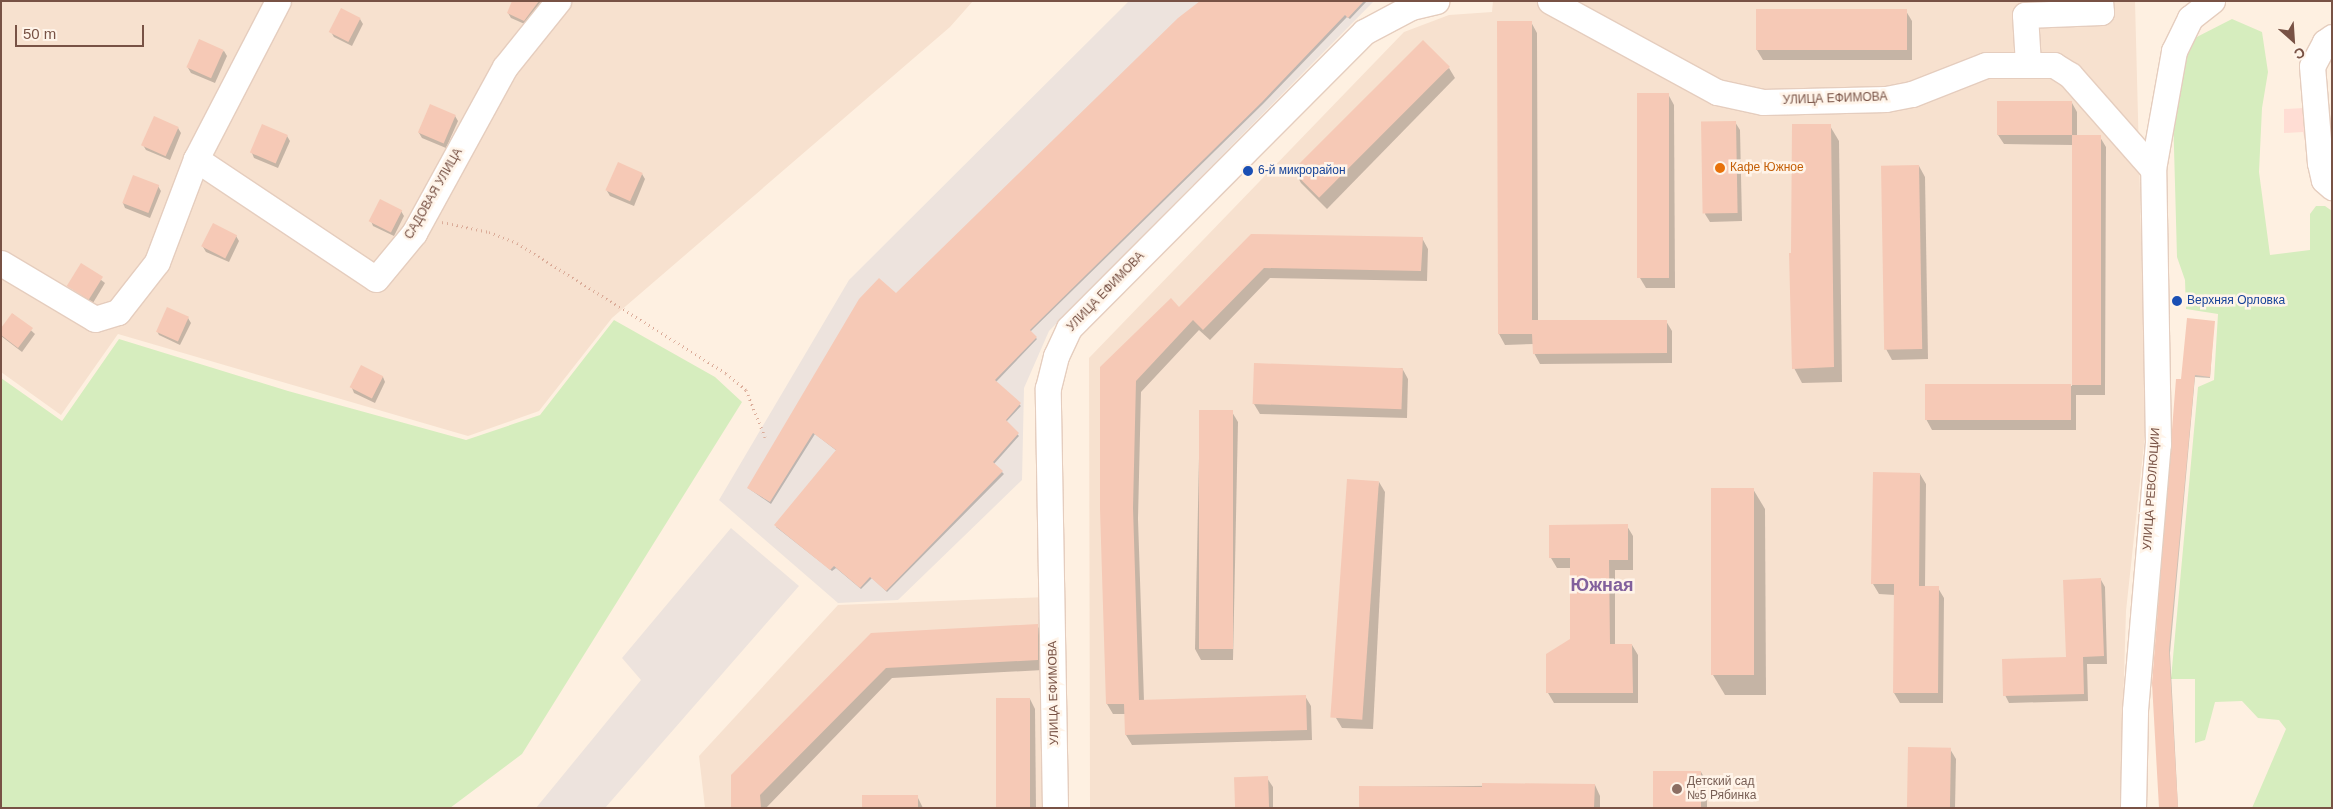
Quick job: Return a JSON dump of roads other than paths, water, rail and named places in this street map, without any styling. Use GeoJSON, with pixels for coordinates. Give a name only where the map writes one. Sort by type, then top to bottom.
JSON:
{"type":"FeatureCollection","features":[{"type":"Feature","properties":{"kind":"street"},"geometry":{"type":"LineString","coordinates":[[1,263],[95,319],[118,312],[157,262],[196,159],[278,1]]}},
{"type":"Feature","properties":{"kind":"street","name":"САДОВАЯ УЛИЦА"},"geometry":{"type":"LineString","coordinates":[[196,159],[376,279],[422,218],[505,67],[558,1]]}},
{"type":"Feature","properties":{"kind":"street","name":"УЛИЦА ЕФИМОВА"},"geometry":{"type":"LineString","coordinates":[[1055,808],[1048,388],[1056,356],[1069,328],[1364,32],[1410,7],[1436,1]]}},
{"type":"Feature","properties":{"kind":"street","name":"УЛИЦА ЕФИМОВА"},"geometry":{"type":"LineString","coordinates":[[1550,1],[1717,92],[1763,102],[1886,99],[1912,94],[1986,65],[2054,65],[2070,75],[2152,169]]}},
{"type":"Feature","properties":{"kind":"street"},"geometry":{"type":"LineString","coordinates":[[2028,64],[2025,15],[2100,12],[2100,1]]}},
{"type":"Feature","properties":{"kind":"street","name":"УЛИЦА РЕВОЛЮЦИИ"},"geometry":{"type":"LineString","coordinates":[[2133,808],[2136,700],[2158,444],[2152,169],[2174,51],[2190,18],[2212,1]]}},
{"type":"Feature","properties":{"kind":"street"},"geometry":{"type":"LineString","coordinates":[[2332,37],[2325,42],[2312,66],[2320,163],[2324,180],[2332,187]]}},
{"type":"Feature","properties":{"kind":"place","name":"Кафе Южное"},"geometry":{"type":"Point","coordinates":[1720,168]}},
{"type":"Feature","properties":{"kind":"place","name":"6-й микрорайон"},"geometry":{"type":"Point","coordinates":[1248,171]}},
{"type":"Feature","properties":{"kind":"place","name":"Верхняя Орловка"},"geometry":{"type":"Point","coordinates":[2177,301]}},
{"type":"Feature","properties":{"kind":"place","name":"Детский сад №5 Рябинка"},"geometry":{"type":"Point","coordinates":[1677,789]}},
{"type":"Feature","properties":{"kind":"district","name":"Южная"},"geometry":{"type":"Point","coordinates":[1602,585]}}]}
